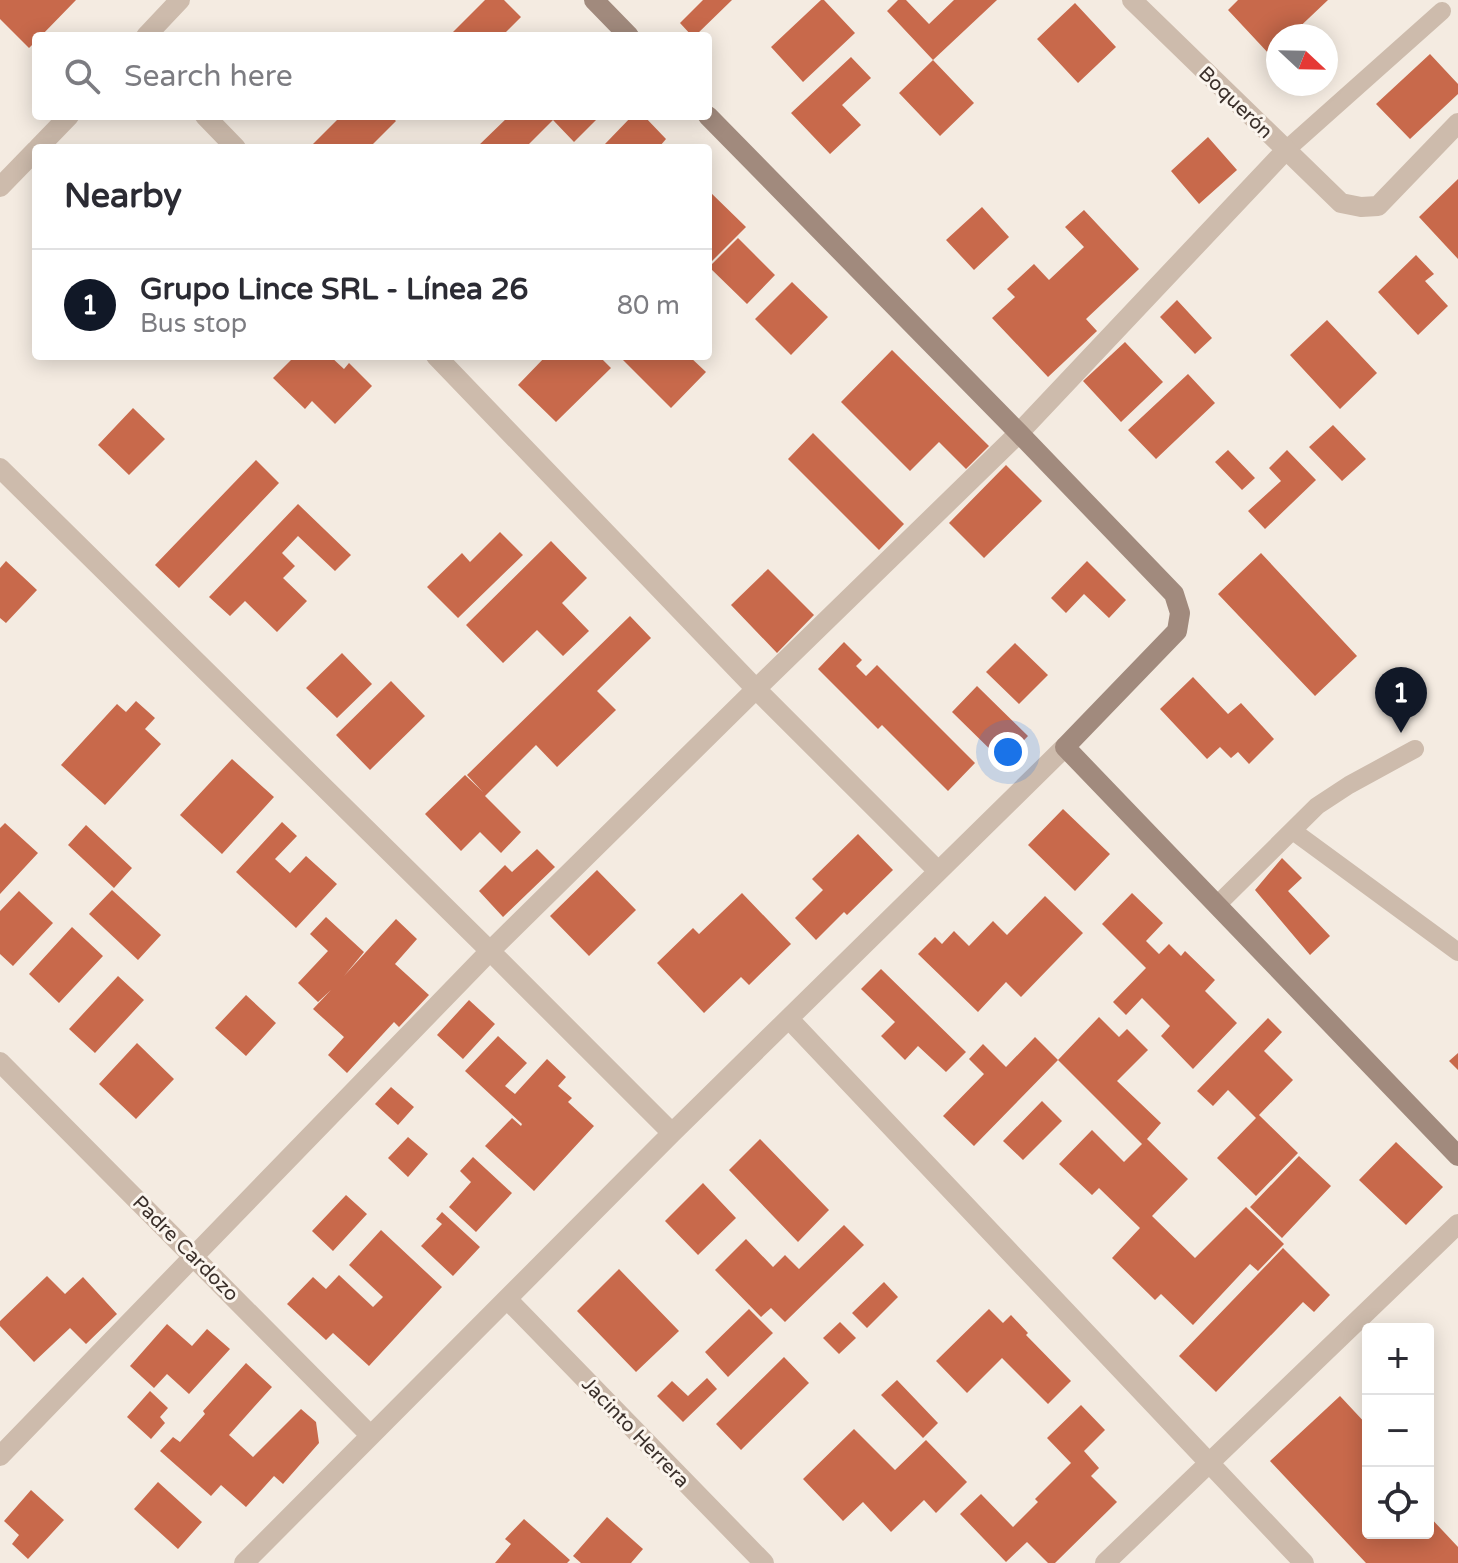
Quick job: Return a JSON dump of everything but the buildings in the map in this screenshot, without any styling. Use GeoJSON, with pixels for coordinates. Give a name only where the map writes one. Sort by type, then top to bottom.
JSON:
{"type":"FeatureCollection","features":[{"type":"Feature","properties":{"kind":"street"},"geometry":{"type":"LineString","coordinates":[[150,32],[180,0]]}},
{"type":"Feature","properties":{"kind":"street"},"geometry":{"type":"LineString","coordinates":[[594,0],[625,32]]}},
{"type":"Feature","properties":{"kind":"street","name":"Boquerón"},"geometry":{"type":"LineString","coordinates":[[1132,0],[1341,203],[1378,206],[1458,123]]}},
{"type":"Feature","properties":{"kind":"street"},"geometry":{"type":"LineString","coordinates":[[42,144],[65,120]]}},
{"type":"Feature","properties":{"kind":"street"},"geometry":{"type":"LineString","coordinates":[[209,120],[232,144]]}},
{"type":"Feature","properties":{"kind":"street"},"geometry":{"type":"LineString","coordinates":[[244,1563],[672,1133],[1065,747],[1177,631],[1180,613],[1174,594],[712,120]]}},
{"type":"Feature","properties":{"kind":"street"},"geometry":{"type":"LineString","coordinates":[[0,1456],[490,951],[1019,433],[1286,150]]}},
{"type":"Feature","properties":{"kind":"street"},"geometry":{"type":"LineString","coordinates":[[0,187],[32,154]]}},
{"type":"Feature","properties":{"kind":"street"},"geometry":{"type":"LineString","coordinates":[[440,360],[756,689],[938,871]]}},
{"type":"Feature","properties":{"kind":"street"},"geometry":{"type":"LineString","coordinates":[[0,468],[672,1133]]}},
{"type":"Feature","properties":{"kind":"street"},"geometry":{"type":"LineString","coordinates":[[1065,747],[1458,1156]]}},
{"type":"Feature","properties":{"kind":"street"},"geometry":{"type":"LineString","coordinates":[[789,1019],[1304,1563]]}},
{"type":"Feature","properties":{"kind":"street","name":"Padre Cardozo"},"geometry":{"type":"LineString","coordinates":[[0,1062],[370,1435]]}},
{"type":"Feature","properties":{"kind":"street"},"geometry":{"type":"LineString","coordinates":[[1105,1563],[1458,1224]]}},
{"type":"Feature","properties":{"kind":"street","name":"Jacinto Herrera"},"geometry":{"type":"LineString","coordinates":[[508,1300],[764,1563]]}},
{"type":"Feature","properties":{"kind":"lane"},"geometry":{"type":"LineString","coordinates":[[1286,150],[1442,11]]}},
{"type":"Feature","properties":{"kind":"lane"},"geometry":{"type":"LineString","coordinates":[[1217,905],[1317,806],[1415,749]]}},
{"type":"Feature","properties":{"kind":"lane"},"geometry":{"type":"LineString","coordinates":[[1293,831],[1458,952]]}},
{"type":"Feature","properties":{"kind":"place","name":"Grupo Lince SRL - Línea 26"},"geometry":{"type":"Point","coordinates":[1401,733]}}]}
